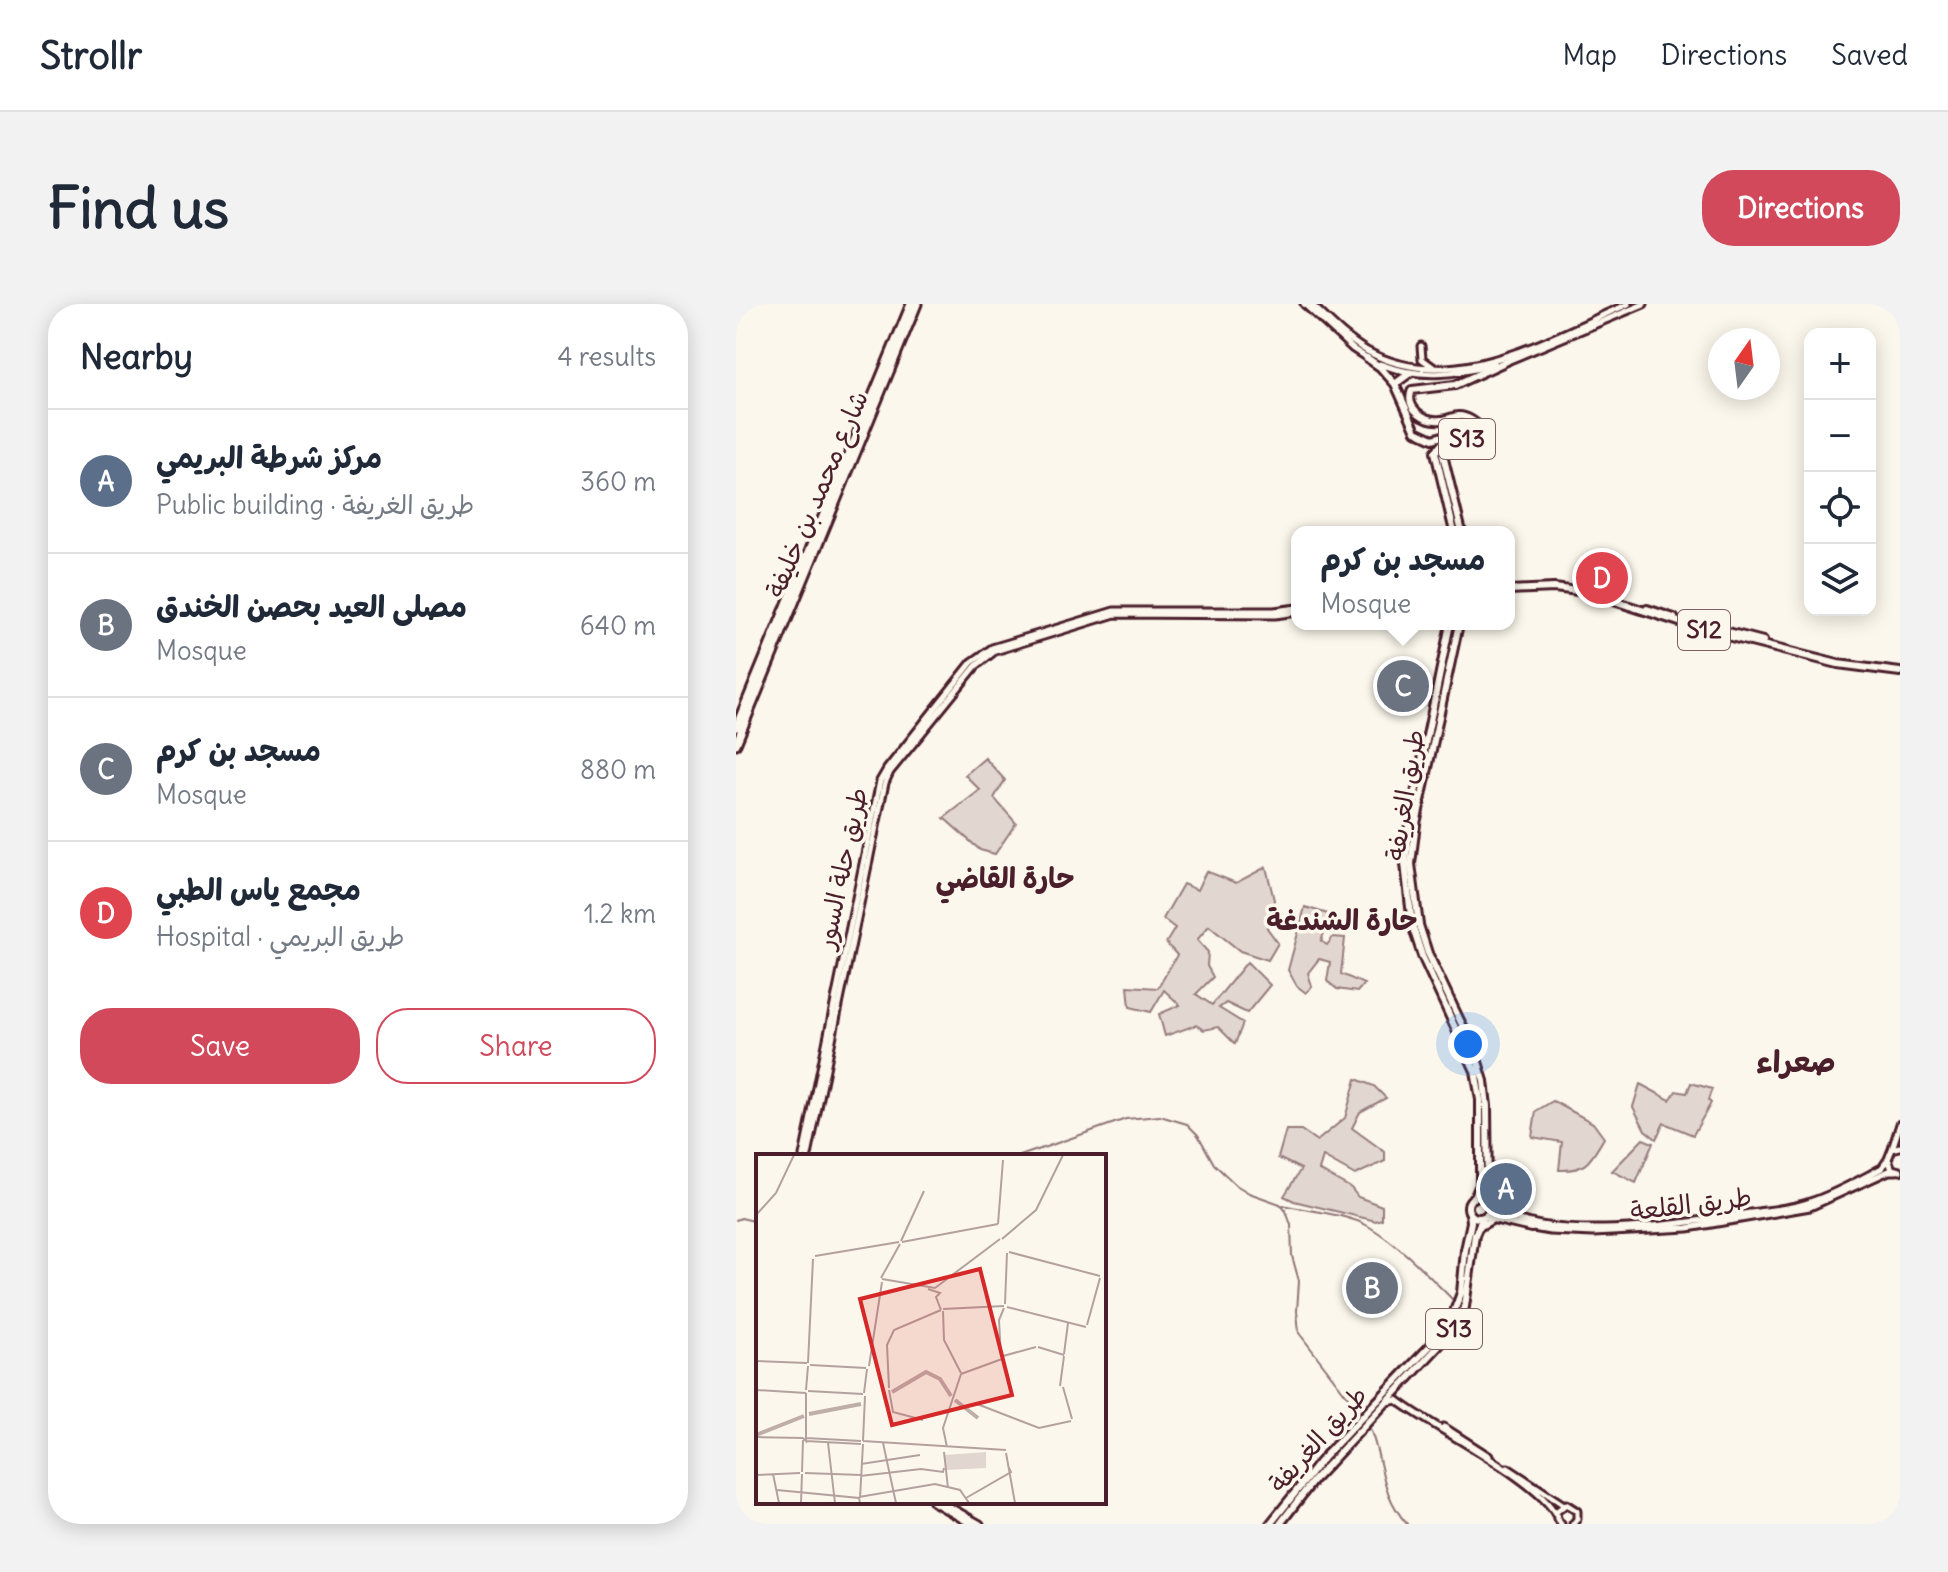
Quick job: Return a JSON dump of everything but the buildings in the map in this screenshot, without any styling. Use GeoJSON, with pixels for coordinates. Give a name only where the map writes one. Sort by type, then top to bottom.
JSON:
{"type":"FeatureCollection","features":[{"type":"Feature","properties":{"kind":"highway","name":"شارع محمد بن خليفة"},"geometry":{"type":"LineString","coordinates":[[736,727],[911,304]]}},
{"type":"Feature","properties":{"kind":"highway","name":"شارع محمد بن خليفة"},"geometry":{"type":"LineString","coordinates":[[736,744],[917,304]]}},
{"type":"Feature","properties":{"kind":"main road"},"geometry":{"type":"LineString","coordinates":[[1304,304],[1380,367],[1395,384],[1410,373]]}},
{"type":"Feature","properties":{"kind":"main road"},"geometry":{"type":"LineString","coordinates":[[1311,304],[1362,348],[1387,360],[1417,368],[1441,369],[1503,356],[1628,304]]}},
{"type":"Feature","properties":{"kind":"main road"},"geometry":{"type":"LineString","coordinates":[[1367,358],[1410,373],[1446,375],[1507,361],[1644,304]]}},
{"type":"Feature","properties":{"kind":"main road"},"geometry":{"type":"LineString","coordinates":[[1421,346],[1424,362],[1441,369]]}},
{"type":"Feature","properties":{"kind":"main road"},"geometry":{"type":"LineString","coordinates":[[1367,358],[1404,369],[1414,371],[1417,368]]}},
{"type":"Feature","properties":{"kind":"main road","name":"S13"},"geometry":{"type":"LineString","coordinates":[[1453,526],[1444,453],[1476,443],[1481,438],[1481,428],[1460,416],[1433,420],[1412,409],[1409,395],[1416,388],[1455,385],[1507,361]]}},
{"type":"Feature","properties":{"kind":"main road","name":"S13"},"geometry":{"type":"LineString","coordinates":[[1395,384],[1414,429],[1427,438],[1433,439],[1470,427],[1476,430],[1474,438],[1442,444],[1436,448],[1434,455],[1460,526]]}},
{"type":"Feature","properties":{"kind":"main road","name":"S12"},"geometry":{"type":"LineString","coordinates":[[1515,588],[1586,592],[1720,635],[1850,666],[1900,670]]}},
{"type":"Feature","properties":{"kind":"main road","name":"طريق حلة السور"},"geometry":{"type":"LineString","coordinates":[[805,1154],[880,781],[972,662],[992,648],[1114,611],[1291,610]]}},
{"type":"Feature","properties":{"kind":"main road","name":"طريق الغريفة"},"geometry":{"type":"LineString","coordinates":[[1449,630],[1409,823],[1405,864],[1412,925],[1441,999],[1472,1062],[1480,1100],[1480,1185],[1474,1198]]}},
{"type":"Feature","properties":{"kind":"main road","name":"طريق الغريفة"},"geometry":{"type":"LineString","coordinates":[[1458,630],[1416,824],[1411,864],[1419,925],[1428,953],[1475,1052],[1486,1094],[1488,1202]]}},
{"type":"Feature","properties":{"kind":"main road"},"geometry":{"type":"LineString","coordinates":[[1441,999],[1446,996],[1460,1019]]}},
{"type":"Feature","properties":{"kind":"main road"},"geometry":{"type":"LineString","coordinates":[[1898,1171],[1890,1166],[1888,1159],[1900,1124]]}},
{"type":"Feature","properties":{"kind":"main road"},"geometry":{"type":"LineString","coordinates":[[1892,1149],[1900,1147]]}},
{"type":"Feature","properties":{"kind":"main road","name":"طريق القلعة"},"geometry":{"type":"LineString","coordinates":[[1488,1202],[1503,1213],[1547,1225],[1629,1227],[1684,1224],[1808,1203],[1882,1168],[1888,1159]]}},
{"type":"Feature","properties":{"kind":"main road","name":"طريق القلعة"},"geometry":{"type":"LineString","coordinates":[[1483,1217],[1496,1216],[1531,1228],[1566,1232],[1688,1228],[1810,1207],[1889,1171],[1898,1171]]}},
{"type":"Feature","properties":{"kind":"main road"},"geometry":{"type":"LineString","coordinates":[[1474,1198],[1481,1197],[1488,1202]]}},
{"type":"Feature","properties":{"kind":"main road","name":"S13"},"geometry":{"type":"LineString","coordinates":[[1470,1213],[1468,1204],[1474,1198]]}},
{"type":"Feature","properties":{"kind":"main road","name":"S13"},"geometry":{"type":"LineString","coordinates":[[1483,1217],[1488,1212],[1488,1202]]}},
{"type":"Feature","properties":{"kind":"main road"},"geometry":{"type":"LineString","coordinates":[[1470,1213],[1474,1217],[1483,1217]]}},
{"type":"Feature","properties":{"kind":"main road","name":"طريق الغريفة"},"geometry":{"type":"LineString","coordinates":[[1270,1524],[1315,1467],[1374,1412],[1441,1336],[1453,1317],[1461,1293],[1470,1213]]}},
{"type":"Feature","properties":{"kind":"main road","name":"طريق الغريفة"},"geometry":{"type":"LineString","coordinates":[[1374,1412],[1445,1341],[1459,1321],[1468,1295],[1475,1235],[1483,1217]]}},
{"type":"Feature","properties":{"kind":"main road"},"geometry":{"type":"LineString","coordinates":[[1475,1235],[1483,1223],[1493,1219],[1531,1228]]}},
{"type":"Feature","properties":{"kind":"main road"},"geometry":{"type":"LineString","coordinates":[[1400,1389],[1398,1395],[1408,1404],[1564,1505],[1573,1507],[1582,1524]]}},
{"type":"Feature","properties":{"kind":"main road"},"geometry":{"type":"LineString","coordinates":[[1387,1402],[1397,1400],[1525,1484],[1548,1502],[1561,1524]]}},
{"type":"Feature","properties":{"kind":"main road","name":"طريق الغريفة"},"geometry":{"type":"LineString","coordinates":[[1280,1524],[1358,1428]]}},
{"type":"Feature","properties":{"kind":"main road"},"geometry":{"type":"LineString","coordinates":[[936,1504],[971,1524]]}},
{"type":"Feature","properties":{"kind":"main road"},"geometry":{"type":"LineString","coordinates":[[945,1504],[980,1524]]}},
{"type":"Feature","properties":{"kind":"main road"},"geometry":{"type":"LineString","coordinates":[[1556,1515],[1564,1505]]}},
{"type":"Feature","properties":{"kind":"main road"},"geometry":{"type":"LineString","coordinates":[[1573,1524],[1578,1515]]}},
{"type":"Feature","properties":{"kind":"shaded area"},"geometry":{"type":"Polygon","coordinates":[[[985,758],[1005,780],[994,798],[1016,823],[995,854],[980,850],[944,818],[980,790],[965,775],[985,758]]]}},
{"type":"Feature","properties":{"kind":"shaded area"},"geometry":{"type":"Polygon","coordinates":[[[1266,867],[1274,900],[1267,928],[1278,943],[1268,960],[1240,951],[1209,926],[1197,940],[1208,952],[1207,966],[1213,977],[1196,994],[1212,1005],[1247,962],[1270,985],[1247,1013],[1226,1003],[1219,1008],[1243,1023],[1235,1044],[1218,1027],[1204,1030],[1196,1025],[1165,1036],[1159,1014],[1180,1005],[1164,990],[1151,1012],[1130,1007],[1128,986],[1158,988],[1177,955],[1166,943],[1175,928],[1163,919],[1183,884],[1197,890],[1206,871],[1236,883],[1266,867]]]}},
{"type":"Feature","properties":{"kind":"shaded area"},"geometry":{"type":"Polygon","coordinates":[[[1305,907],[1331,915],[1321,941],[1327,945],[1333,937],[1345,938],[1341,974],[1364,984],[1357,992],[1337,989],[1327,981],[1330,962],[1319,959],[1308,973],[1312,986],[1306,993],[1297,986],[1288,970],[1305,907]]]}},
{"type":"Feature","properties":{"kind":"shaded area"},"geometry":{"type":"Polygon","coordinates":[[[1356,1079],[1374,1086],[1386,1098],[1360,1112],[1352,1128],[1385,1152],[1385,1161],[1355,1175],[1323,1157],[1319,1170],[1351,1188],[1358,1197],[1382,1206],[1382,1219],[1376,1221],[1284,1196],[1301,1169],[1278,1158],[1286,1130],[1301,1130],[1317,1141],[1345,1118],[1356,1079]]]}},
{"type":"Feature","properties":{"kind":"shaded area"},"geometry":{"type":"Polygon","coordinates":[[[1691,1083],[1712,1089],[1708,1100],[1711,1103],[1693,1135],[1664,1123],[1656,1139],[1645,1130],[1633,1107],[1640,1084],[1670,1100],[1676,1091],[1687,1093],[1691,1083]]]}},
{"type":"Feature","properties":{"kind":"shaded area"},"geometry":{"type":"Polygon","coordinates":[[[1553,1101],[1593,1123],[1604,1138],[1587,1163],[1576,1169],[1559,1170],[1562,1142],[1532,1137],[1536,1111],[1553,1101]]]}},
{"type":"Feature","properties":{"kind":"shaded area"},"geometry":{"type":"Polygon","coordinates":[[[1643,1139],[1653,1143],[1636,1183],[1612,1171],[1643,1139]]]}},
{"type":"Feature","properties":{"kind":"waterway"},"geometry":{"type":"LineString","coordinates":[[1026,1154],[1126,1119],[1160,1116],[1187,1124],[1198,1135],[1214,1164],[1236,1185],[1280,1204],[1286,1211],[1299,1281],[1299,1333],[1361,1414]]}},
{"type":"Feature","properties":{"kind":"waterway"},"geometry":{"type":"LineString","coordinates":[[1283,1205],[1338,1216],[1368,1226],[1402,1251],[1454,1301]]}},
{"type":"Feature","properties":{"kind":"waterway"},"geometry":{"type":"LineString","coordinates":[[736,1220],[756,1222]]}},
{"type":"Feature","properties":{"kind":"waterway"},"geometry":{"type":"LineString","coordinates":[[1369,1426],[1391,1500],[1407,1524]]}},
{"type":"Feature","properties":{"kind":"place","name":"مجمع ياس الطبي"},"geometry":{"type":"Point","coordinates":[1602,578]}},
{"type":"Feature","properties":{"kind":"place","name":"مسجد بن كرم"},"geometry":{"type":"Point","coordinates":[1403,686]}},
{"type":"Feature","properties":{"kind":"place","name":"مركز شرطة البريمي"},"geometry":{"type":"Point","coordinates":[1506,1189]}},
{"type":"Feature","properties":{"kind":"place","name":"مصلى العيد بحصن الخندق"},"geometry":{"type":"Point","coordinates":[1372,1288]}},
{"type":"Feature","properties":{"kind":"district","name":"حارة القاضي"},"geometry":{"type":"Point","coordinates":[1005,878]}},
{"type":"Feature","properties":{"kind":"district","name":"حارة الشندغة"},"geometry":{"type":"Point","coordinates":[1342,920]}},
{"type":"Feature","properties":{"kind":"district","name":"صعراء"},"geometry":{"type":"Point","coordinates":[1796,1062]}}]}
